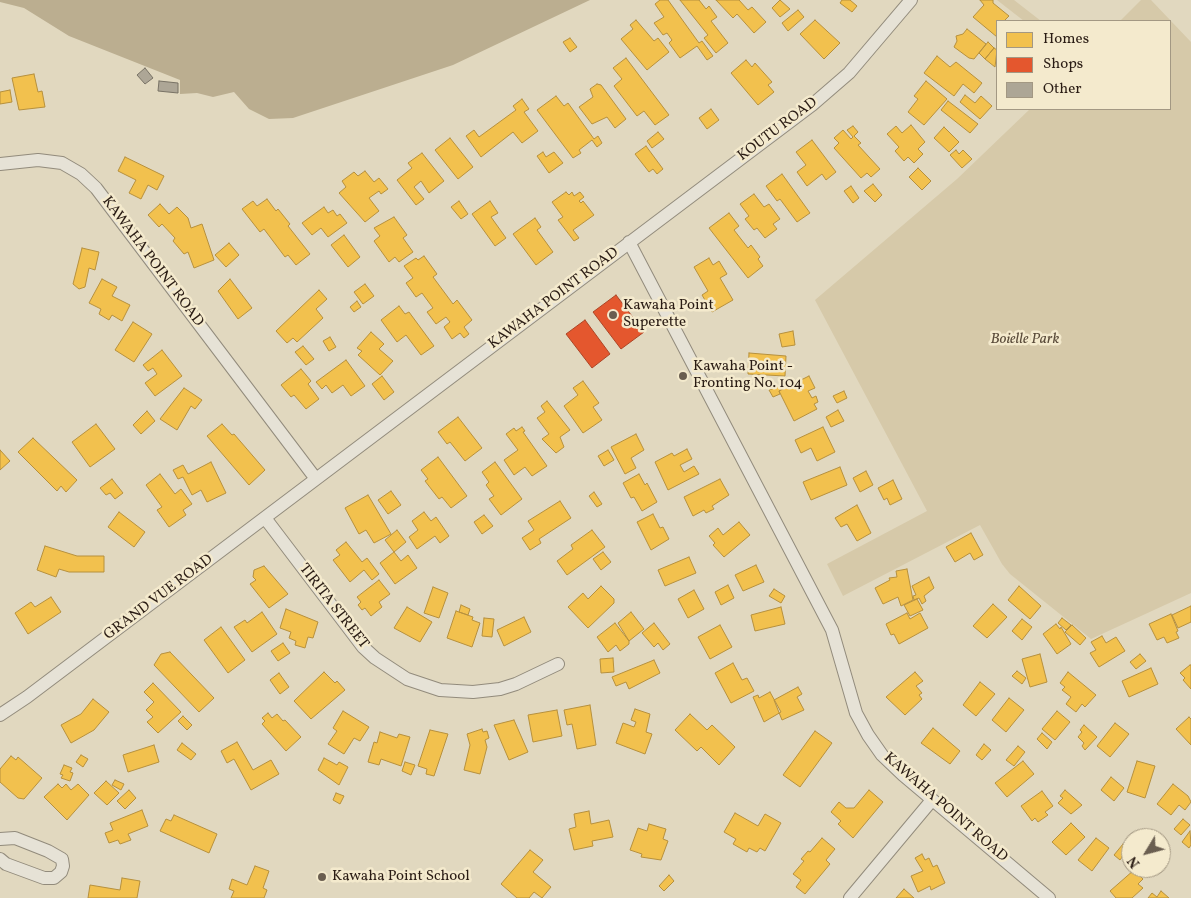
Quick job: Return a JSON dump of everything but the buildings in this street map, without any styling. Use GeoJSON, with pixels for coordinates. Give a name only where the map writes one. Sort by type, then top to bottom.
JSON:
{"type":"FeatureCollection","features":[{"type":"Feature","properties":{"kind":"street","name":"KOUTU ROAD"},"geometry":{"type":"LineString","coordinates":[[629,242],[833,87],[863,57],[911,0]]}},
{"type":"Feature","properties":{"kind":"street","name":"KAWAHA POINT ROAD"},"geometry":{"type":"LineString","coordinates":[[0,164],[38,160],[62,164],[81,174],[96,188],[316,479],[629,242],[832,630],[856,713],[868,735],[882,755],[932,800],[1049,898]]}},
{"type":"Feature","properties":{"kind":"street","name":"GRAND VUE ROAD"},"geometry":{"type":"LineString","coordinates":[[0,715],[27,698],[316,479]]}},
{"type":"Feature","properties":{"kind":"street","name":"TIRITA STREET"},"geometry":{"type":"LineString","coordinates":[[265,518],[363,647],[375,658],[407,679],[440,690],[473,692],[500,689],[516,684],[558,664]]}},
{"type":"Feature","properties":{"kind":"street"},"geometry":{"type":"LineString","coordinates":[[850,898],[932,800]]}},
{"type":"Feature","properties":{"kind":"street"},"geometry":{"type":"LineString","coordinates":[[0,839],[15,838],[48,851],[62,858],[63,866],[61,872],[54,878],[44,878],[6,864],[0,859]]}},
{"type":"Feature","properties":{"kind":"green space"},"geometry":{"type":"Polygon","coordinates":[[[997,0],[1014,0],[1040,20],[1023,20],[997,0]]]}},
{"type":"Feature","properties":{"kind":"green space","name":"Boielle Park"},"geometry":{"type":"Polygon","coordinates":[[[1141,0],[1151,0],[1170,20],[1121,20],[1141,0]]]}},
{"type":"Feature","properties":{"kind":"green space","name":"Boielle Park"},"geometry":{"type":"Polygon","coordinates":[[[1171,21],[1191,42],[1191,593],[1091,639],[1010,574],[1002,564],[980,525],[843,596],[827,564],[927,511],[815,300],[957,179],[1029,110],[1171,110],[1171,21]]]}},
{"type":"Feature","properties":{"kind":"shaded area"},"geometry":{"type":"Polygon","coordinates":[[[0,0],[590,0],[453,65],[293,118],[269,119],[249,109],[234,92],[213,97],[197,93],[180,94],[180,80],[69,36],[24,8],[0,2],[0,0]]]}},
{"type":"Feature","properties":{"kind":"place","name":"Kawaha Point Superette"},"geometry":{"type":"Point","coordinates":[613,315]}},
{"type":"Feature","properties":{"kind":"place","name":"Kawaha Point - Fronting No. 104"},"geometry":{"type":"Point","coordinates":[683,376]}},
{"type":"Feature","properties":{"kind":"place","name":"Kawaha Point School"},"geometry":{"type":"Point","coordinates":[322,877]}}]}
